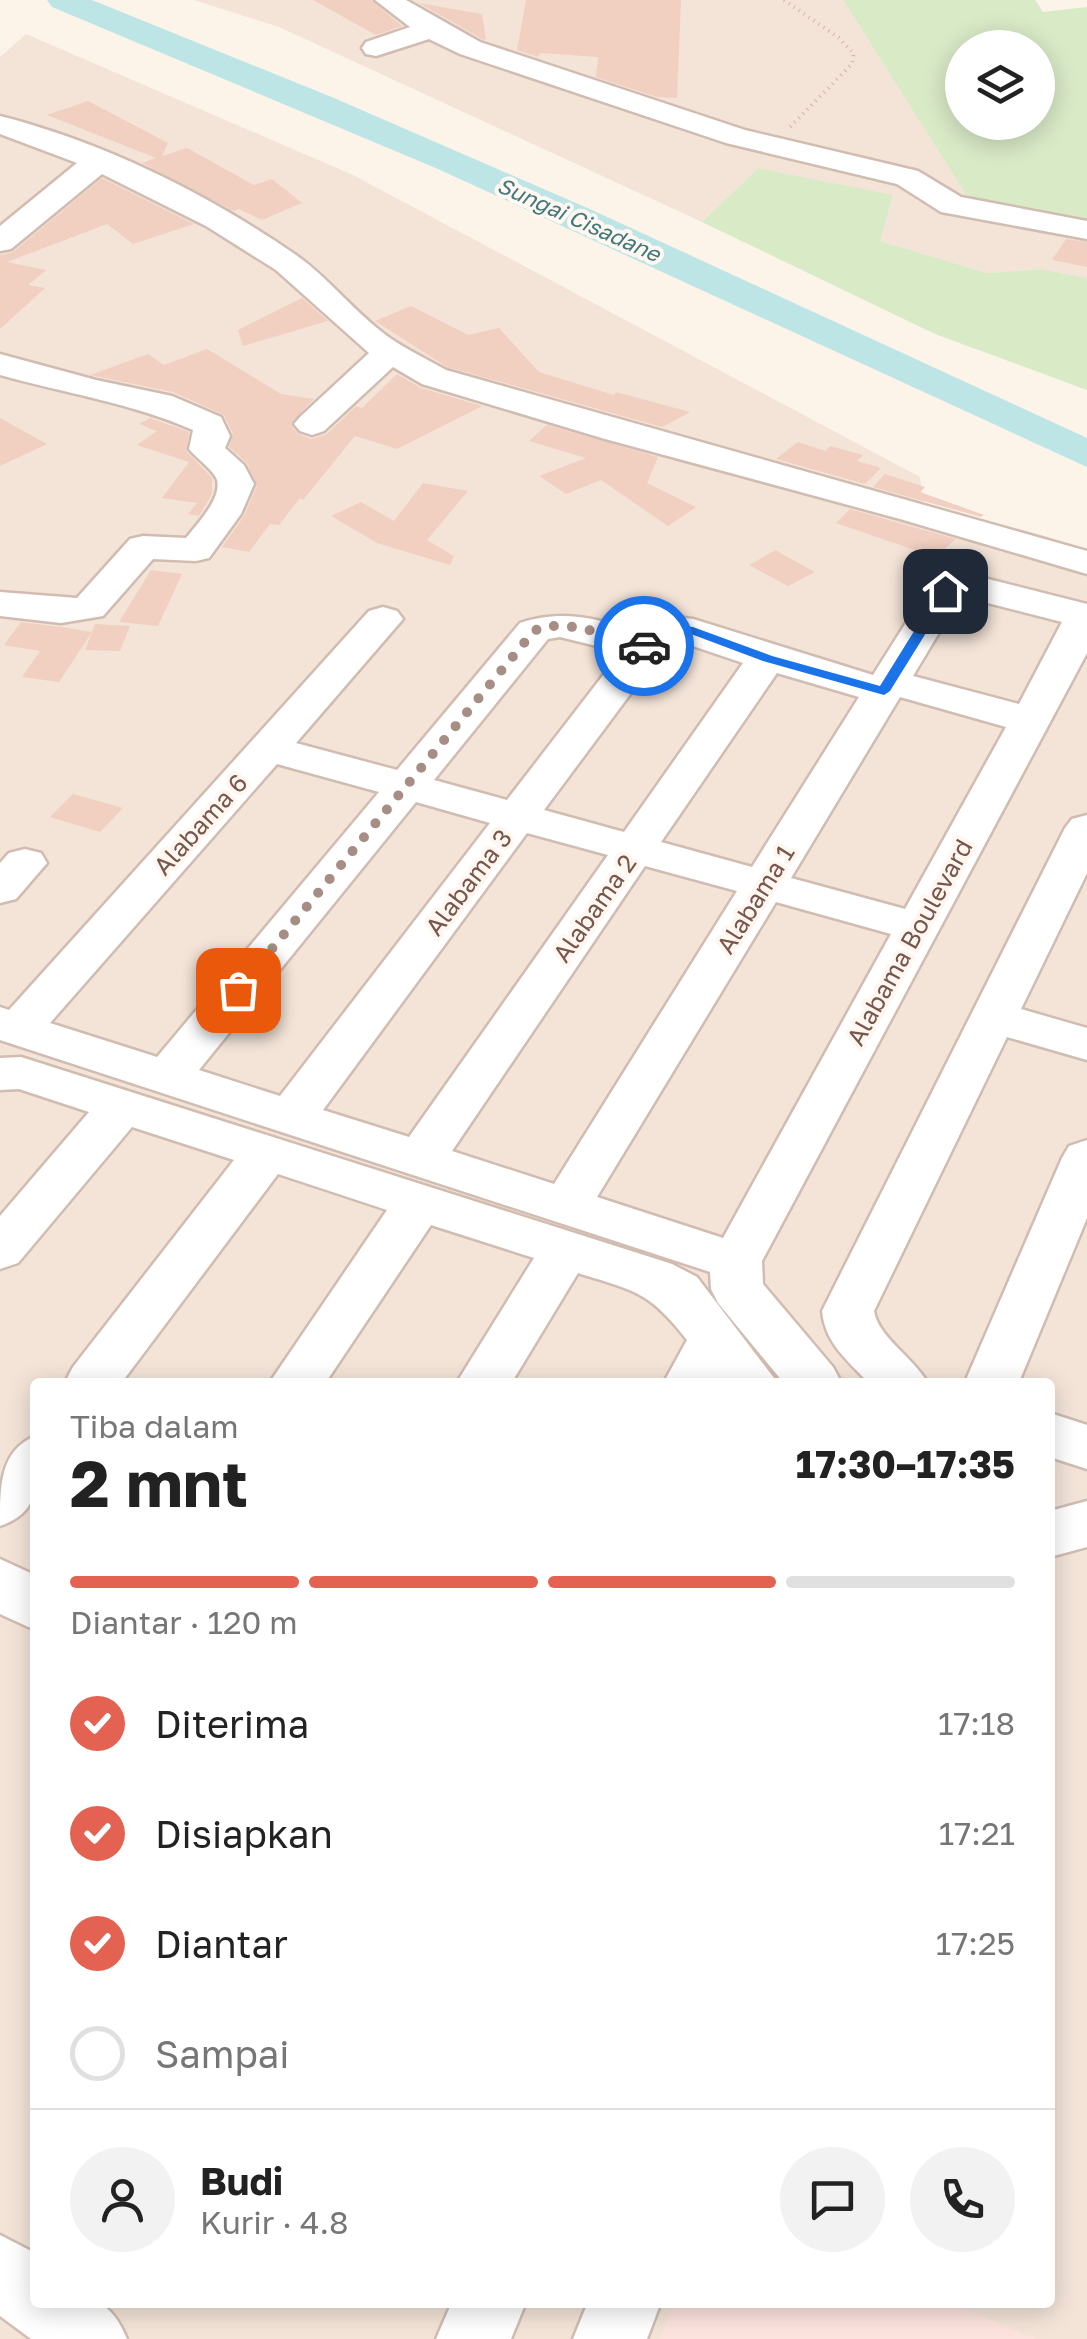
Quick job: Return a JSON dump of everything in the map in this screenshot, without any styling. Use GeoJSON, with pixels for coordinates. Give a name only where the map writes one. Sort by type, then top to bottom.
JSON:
{"type":"FeatureCollection","features":[{"type":"Feature","properties":{"kind":"street"},"geometry":{"type":"LineString","coordinates":[[388,0],[470,48],[543,74],[736,136],[906,177],[952,205],[1087,230]]}},
{"type":"Feature","properties":{"kind":"street"},"geometry":{"type":"LineString","coordinates":[[376,48],[431,28]]}},
{"type":"Feature","properties":{"kind":"street"},"geometry":{"type":"LineString","coordinates":[[0,125],[100,162],[217,219],[287,263],[374,344],[434,377],[490,396],[914,510],[1087,562]]}},
{"type":"Feature","properties":{"kind":"street"},"geometry":{"type":"LineString","coordinates":[[0,242],[75,178],[100,162]]}},
{"type":"Feature","properties":{"kind":"street"},"geometry":{"type":"LineString","coordinates":[[312,424],[390,352]]}},
{"type":"Feature","properties":{"kind":"street"},"geometry":{"type":"LineString","coordinates":[[0,364],[92,390],[160,403],[209,424],[212,436],[207,449],[215,462],[231,471],[237,483],[236,494],[196,550],[143,547],[89,608],[61,611],[0,604]]}},
{"type":"Feature","properties":{"kind":"street","name":"Alabama Boulevard"},"geometry":{"type":"LineString","coordinates":[[736,1260],[1083,624],[1078,614],[1066,608],[972,587],[945,591]]}},
{"type":"Feature","properties":{"kind":"street","name":"Alabama 1"},"geometry":{"type":"LineString","coordinates":[[486,1378],[566,1228],[764,884],[945,591]]}},
{"type":"Feature","properties":{"kind":"street","name":"Alabama 6"},"geometry":{"type":"LineString","coordinates":[[6,1042],[383,619]]}},
{"type":"Feature","properties":{"kind":"street"},"geometry":{"type":"LineString","coordinates":[[167,1077],[534,631],[547,624],[646,647],[655,634],[673,628],[693,631],[767,658],[886,687],[961,699],[1030,721]]}},
{"type":"Feature","properties":{"kind":"street","name":"Alabama 3"},"geometry":{"type":"LineString","coordinates":[[95,1378],[646,647]]}},
{"type":"Feature","properties":{"kind":"street","name":"Alabama 2"},"geometry":{"type":"LineString","coordinates":[[299,1378],[420,1180],[635,849],[767,658]]}},
{"type":"Feature","properties":{"kind":"street"},"geometry":{"type":"LineString","coordinates":[[268,748],[918,927]]}},
{"type":"Feature","properties":{"kind":"street"},"geometry":{"type":"LineString","coordinates":[[896,1378],[850,1329],[848,1311],[1087,828]]}},
{"type":"Feature","properties":{"kind":"street"},"geometry":{"type":"LineString","coordinates":[[993,1018],[1087,1044]]}},
{"type":"Feature","properties":{"kind":"street"},"geometry":{"type":"LineString","coordinates":[[6,1042],[167,1077],[279,1135]]}},
{"type":"Feature","properties":{"kind":"street"},"geometry":{"type":"LineString","coordinates":[[6,1042],[21,1072],[123,1105],[279,1135],[566,1228],[736,1260],[737,1289],[811,1378]]}},
{"type":"Feature","properties":{"kind":"street"},"geometry":{"type":"LineString","coordinates":[[0,1250],[123,1105]]}},
{"type":"Feature","properties":{"kind":"street"},"geometry":{"type":"LineString","coordinates":[[994,1378],[1087,1158]]}},
{"type":"Feature","properties":{"kind":"street"},"geometry":{"type":"LineString","coordinates":[[566,1228],[678,1291],[703,1360],[741,1378]]}},
{"type":"Feature","properties":{"kind":"street"},"geometry":{"type":"LineString","coordinates":[[1055,1436],[1087,1446]]}},
{"type":"Feature","properties":{"kind":"street"},"geometry":{"type":"LineString","coordinates":[[0,1504],[30,1465]]}},
{"type":"Feature","properties":{"kind":"street"},"geometry":{"type":"LineString","coordinates":[[1055,1533],[1087,1524]]}},
{"type":"Feature","properties":{"kind":"street"},"geometry":{"type":"LineString","coordinates":[[0,1583],[30,1603]]}},
{"type":"Feature","properties":{"kind":"street"},"geometry":{"type":"LineString","coordinates":[[0,2271],[30,2293]]}},
{"type":"Feature","properties":{"kind":"street"},"geometry":{"type":"LineString","coordinates":[[50,2308],[90,2339]]}},
{"type":"Feature","properties":{"kind":"street"},"geometry":{"type":"LineString","coordinates":[[474,2339],[487,2308]]}},
{"type":"Feature","properties":{"kind":"street"},"geometry":{"type":"LineString","coordinates":[[610,2339],[623,2308]]}},
{"type":"Feature","properties":{"kind":"path"},"geometry":{"type":"LineString","coordinates":[[778,146],[795,118],[852,64],[854,54],[839,38],[784,0]]}},
{"type":"Feature","properties":{"kind":"shaded area"},"geometry":{"type":"Polygon","coordinates":[[[194,0],[843,0],[974,206],[1087,223],[1087,278],[1041,269],[987,273],[879,241],[893,196],[758,168],[702,222],[279,27],[194,0]]]}},
{"type":"Feature","properties":{"kind":"shaded area"},"geometry":{"type":"Polygon","coordinates":[[[26,34],[353,175],[920,477],[926,523],[1087,577],[1087,2339],[0,2339],[0,57],[26,34]]]}},
{"type":"Feature","properties":{"kind":"shaded area"},"geometry":{"type":"Polygon","coordinates":[[[672,2308],[964,2308],[1036,2339],[660,2339],[672,2308]]]}},
{"type":"Feature","properties":{"kind":"green space"},"geometry":{"type":"Polygon","coordinates":[[[843,0],[1035,0],[1043,12],[1087,7],[1087,223],[974,207],[843,0]]]}},
{"type":"Feature","properties":{"kind":"green space"},"geometry":{"type":"Polygon","coordinates":[[[758,168],[893,195],[880,241],[987,273],[1041,269],[1087,278],[1087,390],[935,334],[702,222],[758,168]]]}},
{"type":"Feature","properties":{"kind":"building"},"geometry":{"type":"Polygon","coordinates":[[[313,0],[371,0],[402,26],[376,35],[313,0]]]}},
{"type":"Feature","properties":{"kind":"building"},"geometry":{"type":"Polygon","coordinates":[[[526,0],[681,0],[677,98],[657,97],[596,77],[598,57],[540,53],[538,57],[517,50],[526,0]]]}},
{"type":"Feature","properties":{"kind":"building"},"geometry":{"type":"Polygon","coordinates":[[[419,3],[482,14],[486,40],[482,39],[419,3]]]}},
{"type":"Feature","properties":{"kind":"building"},"geometry":{"type":"Polygon","coordinates":[[[88,101],[168,143],[162,156],[187,148],[254,185],[272,179],[302,203],[262,220],[239,209],[234,211],[142,163],[156,158],[47,115],[88,101]]]}},
{"type":"Feature","properties":{"kind":"building"},"geometry":{"type":"Polygon","coordinates":[[[102,178],[194,224],[133,244],[107,224],[7,262],[46,270],[28,285],[45,288],[0,329],[0,255],[13,252],[102,178]]]}},
{"type":"Feature","properties":{"kind":"building"},"geometry":{"type":"Polygon","coordinates":[[[1066,239],[1087,242],[1087,267],[1052,260],[1066,239]]]}},
{"type":"Feature","properties":{"kind":"building"},"geometry":{"type":"Polygon","coordinates":[[[302,298],[328,321],[243,346],[238,330],[302,298]]]}},
{"type":"Feature","properties":{"kind":"building"},"geometry":{"type":"Polygon","coordinates":[[[411,306],[468,335],[499,328],[539,372],[614,395],[616,392],[690,412],[662,427],[447,367],[375,321],[411,306]]]}},
{"type":"Feature","properties":{"kind":"building"},"geometry":{"type":"Polygon","coordinates":[[[207,349],[281,394],[314,399],[290,424],[297,433],[311,439],[327,434],[356,406],[362,408],[397,374],[421,388],[482,406],[397,449],[355,436],[303,500],[300,498],[279,525],[270,524],[249,552],[222,547],[244,516],[257,486],[247,463],[229,447],[233,434],[224,415],[173,392],[90,375],[148,354],[164,365],[207,349]]]}},
{"type":"Feature","properties":{"kind":"building"},"geometry":{"type":"Polygon","coordinates":[[[0,418],[47,444],[0,466],[0,418]]]}},
{"type":"Feature","properties":{"kind":"building"},"geometry":{"type":"Polygon","coordinates":[[[150,418],[189,432],[186,451],[212,478],[212,494],[199,516],[188,514],[197,503],[162,498],[189,462],[137,445],[157,431],[139,424],[150,418]]]}},
{"type":"Feature","properties":{"kind":"building"},"geometry":{"type":"Polygon","coordinates":[[[547,425],[658,457],[647,483],[696,507],[668,526],[601,480],[566,494],[539,476],[586,458],[529,441],[547,425]]]}},
{"type":"Feature","properties":{"kind":"building"},"geometry":{"type":"Polygon","coordinates":[[[798,442],[825,451],[830,446],[863,455],[857,461],[881,468],[865,484],[776,459],[798,442]]]}},
{"type":"Feature","properties":{"kind":"building"},"geometry":{"type":"Polygon","coordinates":[[[885,474],[925,487],[920,492],[984,515],[873,487],[885,474]]]}},
{"type":"Feature","properties":{"kind":"building"},"geometry":{"type":"Polygon","coordinates":[[[423,483],[468,491],[427,540],[454,556],[450,565],[377,543],[331,516],[361,502],[394,521],[423,483]]]}},
{"type":"Feature","properties":{"kind":"building"},"geometry":{"type":"Polygon","coordinates":[[[850,509],[956,539],[935,557],[836,523],[850,509]]]}},
{"type":"Feature","properties":{"kind":"building"},"geometry":{"type":"Polygon","coordinates":[[[776,550],[815,572],[788,586],[749,565],[776,550]]]}},
{"type":"Feature","properties":{"kind":"building"},"geometry":{"type":"Polygon","coordinates":[[[151,570],[182,574],[158,626],[119,622],[151,570]]]}},
{"type":"Feature","properties":{"kind":"building"},"geometry":{"type":"Polygon","coordinates":[[[21,622],[92,632],[59,682],[22,677],[40,651],[4,645],[21,622]]]}},
{"type":"Feature","properties":{"kind":"building"},"geometry":{"type":"Polygon","coordinates":[[[95,624],[130,626],[120,651],[85,650],[95,624]]]}},
{"type":"Feature","properties":{"kind":"building"},"geometry":{"type":"Polygon","coordinates":[[[73,794],[123,808],[100,832],[50,817],[73,794]]]}},
{"type":"Feature","properties":{"kind":"waterway","name":"Sungai Cisadane"},"geometry":{"type":"LineString","coordinates":[[63,0],[451,161],[1087,454]]}},
{"type":"Feature","properties":{"kind":"way so far"},"geometry":{"type":"LineString","coordinates":[[238,990],[534,631],[547,624],[565,626],[644,646]]}},
{"type":"Feature","properties":{"kind":"route"},"geometry":{"type":"LineString","coordinates":[[644,646],[655,634],[673,628],[693,631],[767,658],[884,691],[945,591]]}}]}
